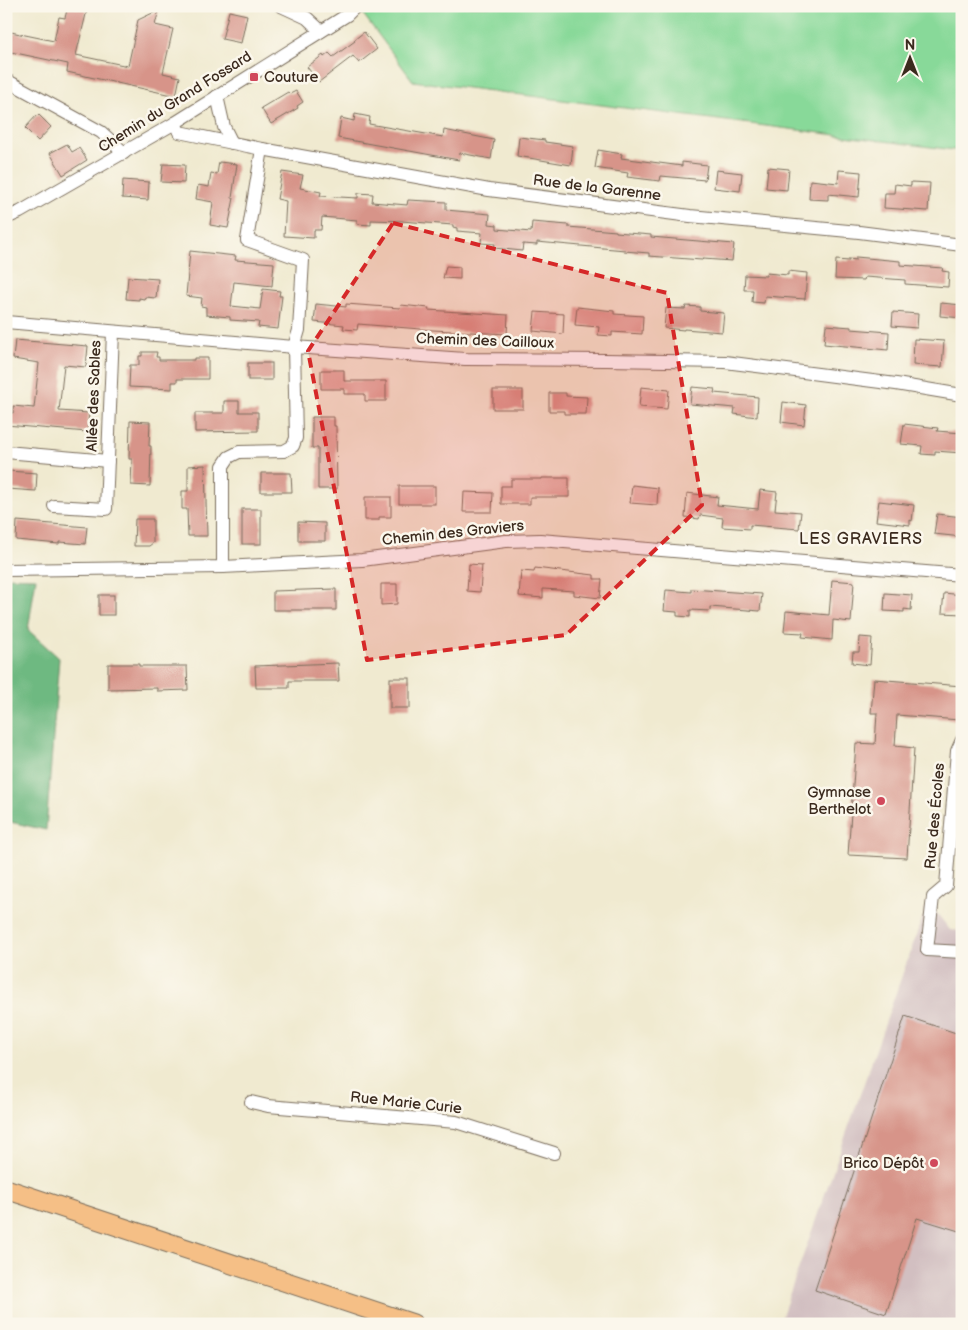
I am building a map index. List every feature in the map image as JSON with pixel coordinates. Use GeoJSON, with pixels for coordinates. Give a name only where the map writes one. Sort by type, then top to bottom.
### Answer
{"type":"FeatureCollection","features":[{"type":"Feature","properties":{"kind":"main road"},"geometry":{"type":"LineString","coordinates":[[6,1189],[413,1324]]}},
{"type":"Feature","properties":{"kind":"street"},"geometry":{"type":"LineString","coordinates":[[281,6],[307,18],[321,31]]}},
{"type":"Feature","properties":{"kind":"street","name":"Chemin du Grand Fossard"},"geometry":{"type":"LineString","coordinates":[[6,218],[20,212],[175,124],[347,15],[356,6]]}},
{"type":"Feature","properties":{"kind":"street"},"geometry":{"type":"LineString","coordinates":[[6,80],[101,132],[124,153]]}},
{"type":"Feature","properties":{"kind":"street"},"geometry":{"type":"LineString","coordinates":[[217,96],[224,127],[232,143]]}},
{"type":"Feature","properties":{"kind":"street","name":"Rue de la Garenne"},"geometry":{"type":"LineString","coordinates":[[175,124],[179,132],[489,190],[690,216],[859,232],[962,245]]}},
{"type":"Feature","properties":{"kind":"street"},"geometry":{"type":"LineString","coordinates":[[223,567],[224,466],[228,457],[239,452],[284,451],[293,446],[296,438],[294,347],[299,330],[303,260],[247,240],[262,149]]}},
{"type":"Feature","properties":{"kind":"street","name":"Chemin des Cailloux"},"geometry":{"type":"LineString","coordinates":[[6,322],[294,347],[465,359],[725,362],[896,384],[962,395]]}},
{"type":"Feature","properties":{"kind":"street","name":"Allée des Sables"},"geometry":{"type":"LineString","coordinates":[[54,506],[106,509],[113,332]]}},
{"type":"Feature","properties":{"kind":"street","name":"Allée des Sables"},"geometry":{"type":"LineString","coordinates":[[6,452],[108,461]]}},
{"type":"Feature","properties":{"kind":"street","name":"Chemin des Graviers"},"geometry":{"type":"LineString","coordinates":[[6,570],[223,567],[362,560],[506,541],[540,540],[962,575]]}},
{"type":"Feature","properties":{"kind":"street","name":"Rue des Écoles"},"geometry":{"type":"LineString","coordinates":[[962,740],[957,751],[946,886],[933,897],[927,950],[962,952]]}},
{"type":"Feature","properties":{"kind":"street","name":"Rue Marie Curie"},"geometry":{"type":"LineString","coordinates":[[251,1102],[268,1106],[456,1122],[554,1153]]}},
{"type":"Feature","properties":{"kind":"highlighted area"},"geometry":{"type":"Polygon","coordinates":[[[393,223],[667,293],[702,505],[566,635],[367,660],[308,351],[393,223]]]}},
{"type":"Feature","properties":{"kind":"shaded area"},"geometry":{"type":"Polygon","coordinates":[[[928,902],[950,930],[962,931],[962,1324],[779,1324],[928,902]]]}},
{"type":"Feature","properties":{"kind":"green space"},"geometry":{"type":"Polygon","coordinates":[[[371,6],[962,6],[962,151],[413,81],[363,14],[371,6]]]}},
{"type":"Feature","properties":{"kind":"green space"},"geometry":{"type":"Polygon","coordinates":[[[6,577],[36,578],[28,630],[59,658],[46,830],[6,821],[6,577]]]}},
{"type":"Feature","properties":{"kind":"building"},"geometry":{"type":"Polygon","coordinates":[[[68,6],[87,10],[76,55],[128,66],[138,20],[159,10],[155,25],[173,29],[163,73],[180,77],[176,96],[67,72],[68,64],[6,51],[6,31],[54,41],[59,17],[65,18],[68,6]]]}},
{"type":"Feature","properties":{"kind":"building"},"geometry":{"type":"Polygon","coordinates":[[[229,11],[247,15],[241,43],[222,39],[229,11]]]}},
{"type":"Feature","properties":{"kind":"building"},"geometry":{"type":"Polygon","coordinates":[[[364,32],[377,49],[359,63],[353,56],[319,82],[307,67],[323,55],[324,57],[329,53],[333,57],[364,32]]]}},
{"type":"Feature","properties":{"kind":"building"},"geometry":{"type":"Polygon","coordinates":[[[296,91],[303,102],[297,106],[298,108],[271,124],[261,108],[288,92],[290,94],[296,91]]]}},
{"type":"Feature","properties":{"kind":"building"},"geometry":{"type":"Polygon","coordinates":[[[38,114],[51,127],[38,141],[25,128],[38,114]]]}},
{"type":"Feature","properties":{"kind":"building"},"geometry":{"type":"Polygon","coordinates":[[[355,114],[370,117],[369,124],[443,137],[444,130],[494,140],[491,159],[460,153],[459,160],[338,138],[341,118],[354,121],[355,114]]]}},
{"type":"Feature","properties":{"kind":"building"},"geometry":{"type":"Polygon","coordinates":[[[519,137],[573,146],[571,165],[517,156],[519,137]]]}},
{"type":"Feature","properties":{"kind":"building"},"geometry":{"type":"Polygon","coordinates":[[[67,144],[72,152],[79,148],[87,160],[63,175],[50,153],[67,144]]]}},
{"type":"Feature","properties":{"kind":"building"},"geometry":{"type":"Polygon","coordinates":[[[598,150],[622,154],[621,158],[682,166],[682,162],[707,165],[705,180],[661,176],[660,181],[627,177],[628,173],[595,168],[598,150]]]}},
{"type":"Feature","properties":{"kind":"building"},"geometry":{"type":"Polygon","coordinates":[[[219,162],[237,164],[232,198],[234,198],[228,228],[210,225],[213,202],[196,199],[198,185],[209,187],[211,173],[217,174],[219,162]]]}},
{"type":"Feature","properties":{"kind":"building"},"geometry":{"type":"Polygon","coordinates":[[[163,164],[185,165],[184,183],[161,182],[163,164]]]}},
{"type":"Feature","properties":{"kind":"building"},"geometry":{"type":"Polygon","coordinates":[[[768,167],[789,169],[787,190],[766,188],[768,167]]]}},
{"type":"Feature","properties":{"kind":"building"},"geometry":{"type":"Polygon","coordinates":[[[716,170],[742,173],[740,191],[714,188],[716,170]]]}},
{"type":"Feature","properties":{"kind":"building"},"geometry":{"type":"Polygon","coordinates":[[[839,170],[861,172],[859,197],[828,194],[828,200],[809,199],[810,180],[838,183],[839,170]]]}},
{"type":"Feature","properties":{"kind":"building"},"geometry":{"type":"Polygon","coordinates":[[[282,172],[303,175],[300,188],[321,192],[320,196],[358,198],[358,193],[373,194],[372,202],[407,205],[408,200],[446,202],[446,210],[490,214],[489,224],[497,225],[497,229],[531,232],[532,222],[651,235],[651,237],[734,244],[732,261],[649,256],[649,253],[625,250],[537,242],[537,245],[523,244],[522,251],[494,248],[495,244],[481,243],[482,233],[457,231],[457,228],[453,227],[453,225],[401,221],[371,220],[371,225],[357,224],[357,220],[322,217],[321,230],[314,230],[314,238],[284,236],[286,201],[277,199],[282,172]]]}},
{"type":"Feature","properties":{"kind":"building"},"geometry":{"type":"Polygon","coordinates":[[[123,180],[149,182],[148,200],[122,198],[123,180]]]}},
{"type":"Feature","properties":{"kind":"building"},"geometry":{"type":"Polygon","coordinates":[[[911,182],[930,183],[928,211],[884,208],[885,193],[894,193],[895,184],[911,186],[911,182]]]}},
{"type":"Feature","properties":{"kind":"building"},"geometry":{"type":"Polygon","coordinates":[[[190,251],[236,256],[235,260],[274,263],[272,286],[234,282],[231,306],[260,309],[263,289],[280,291],[279,296],[282,296],[278,329],[258,327],[259,322],[230,320],[230,317],[206,315],[206,307],[201,306],[202,298],[186,296],[190,251]]]}},
{"type":"Feature","properties":{"kind":"building"},"geometry":{"type":"Polygon","coordinates":[[[856,257],[900,261],[900,265],[943,268],[942,271],[949,272],[948,287],[905,284],[905,280],[865,277],[864,280],[835,279],[836,260],[856,260],[856,257]]]}},
{"type":"Feature","properties":{"kind":"building"},"geometry":{"type":"Polygon","coordinates":[[[446,266],[460,267],[460,279],[443,278],[446,266]]]}},
{"type":"Feature","properties":{"kind":"building"},"geometry":{"type":"Polygon","coordinates":[[[788,271],[807,273],[805,299],[765,296],[764,303],[752,302],[753,290],[744,290],[745,275],[766,276],[766,273],[788,275],[788,271]]]}},
{"type":"Feature","properties":{"kind":"building"},"geometry":{"type":"Polygon","coordinates":[[[128,277],[158,279],[156,298],[126,299],[128,277]]]}},
{"type":"Feature","properties":{"kind":"building"},"geometry":{"type":"Polygon","coordinates":[[[941,303],[962,305],[962,318],[940,316],[941,303]]]}},
{"type":"Feature","properties":{"kind":"building"},"geometry":{"type":"Polygon","coordinates":[[[316,304],[346,307],[346,304],[400,308],[401,305],[429,308],[428,310],[508,315],[507,334],[358,324],[357,330],[343,329],[344,325],[314,322],[316,304]]]}},
{"type":"Feature","properties":{"kind":"building"},"geometry":{"type":"Polygon","coordinates":[[[686,306],[700,307],[700,311],[724,313],[722,332],[664,328],[666,308],[685,309],[686,306]]]}},
{"type":"Feature","properties":{"kind":"building"},"geometry":{"type":"Polygon","coordinates":[[[577,307],[614,311],[614,314],[643,316],[642,334],[612,332],[612,336],[598,335],[599,327],[575,325],[577,307]]]}},
{"type":"Feature","properties":{"kind":"building"},"geometry":{"type":"Polygon","coordinates":[[[535,312],[564,314],[563,334],[533,331],[535,312]]]}},
{"type":"Feature","properties":{"kind":"building"},"geometry":{"type":"Polygon","coordinates":[[[893,312],[918,314],[917,328],[892,326],[893,312]]]}},
{"type":"Feature","properties":{"kind":"building"},"geometry":{"type":"Polygon","coordinates":[[[826,325],[889,332],[888,350],[824,344],[826,325]]]}},
{"type":"Feature","properties":{"kind":"building"},"geometry":{"type":"Polygon","coordinates":[[[914,339],[944,341],[942,367],[913,365],[914,339]]]}},
{"type":"Feature","properties":{"kind":"building"},"geometry":{"type":"Polygon","coordinates":[[[15,340],[88,346],[86,367],[64,365],[59,411],[89,413],[87,432],[6,425],[6,412],[13,413],[13,406],[34,408],[39,363],[13,359],[15,340]]]}},
{"type":"Feature","properties":{"kind":"building"},"geometry":{"type":"Polygon","coordinates":[[[142,352],[157,352],[156,357],[159,357],[159,360],[208,358],[208,379],[177,379],[177,382],[172,382],[172,389],[129,387],[130,365],[139,365],[139,356],[142,356],[142,352]]]}},
{"type":"Feature","properties":{"kind":"building"},"geometry":{"type":"Polygon","coordinates":[[[248,363],[272,363],[272,380],[248,380],[248,363]]]}},
{"type":"Feature","properties":{"kind":"building"},"geometry":{"type":"Polygon","coordinates":[[[321,370],[344,370],[344,381],[386,381],[386,401],[365,401],[365,394],[344,394],[344,389],[321,389],[321,370]]]}},
{"type":"Feature","properties":{"kind":"building"},"geometry":{"type":"Polygon","coordinates":[[[641,387],[669,390],[667,409],[639,407],[641,387]]]}},
{"type":"Feature","properties":{"kind":"building"},"geometry":{"type":"Polygon","coordinates":[[[692,387],[715,389],[714,393],[758,397],[757,417],[734,414],[735,408],[690,404],[692,387]]]}},
{"type":"Feature","properties":{"kind":"building"},"geometry":{"type":"Polygon","coordinates":[[[493,390],[523,390],[523,409],[493,409],[493,390]]]}},
{"type":"Feature","properties":{"kind":"building"},"geometry":{"type":"Polygon","coordinates":[[[549,393],[566,393],[566,396],[587,397],[586,414],[564,414],[564,411],[549,411],[549,393]]]}},
{"type":"Feature","properties":{"kind":"building"},"geometry":{"type":"Polygon","coordinates":[[[224,401],[239,401],[239,412],[258,412],[258,431],[195,432],[195,413],[224,413],[224,401]]]}},
{"type":"Feature","properties":{"kind":"building"},"geometry":{"type":"Polygon","coordinates":[[[783,402],[806,405],[804,425],[781,422],[783,402]]]}},
{"type":"Feature","properties":{"kind":"building"},"geometry":{"type":"Polygon","coordinates":[[[312,417],[334,417],[334,426],[336,426],[337,489],[318,489],[318,448],[312,448],[312,417]]]}},
{"type":"Feature","properties":{"kind":"building"},"geometry":{"type":"Polygon","coordinates":[[[130,421],[150,422],[150,486],[131,485],[132,459],[129,459],[130,421]]]}},
{"type":"Feature","properties":{"kind":"building"},"geometry":{"type":"Polygon","coordinates":[[[904,424],[938,428],[937,431],[962,433],[962,453],[935,451],[935,455],[921,454],[922,446],[901,444],[904,424]]]}},
{"type":"Feature","properties":{"kind":"building"},"geometry":{"type":"Polygon","coordinates":[[[205,465],[207,536],[188,536],[187,509],[182,509],[182,491],[188,491],[188,466],[205,465]]]}},
{"type":"Feature","properties":{"kind":"building"},"geometry":{"type":"Polygon","coordinates":[[[8,471],[37,473],[36,491],[7,489],[8,471]]]}},
{"type":"Feature","properties":{"kind":"building"},"geometry":{"type":"Polygon","coordinates":[[[261,473],[291,473],[292,492],[261,492],[261,473]]]}},
{"type":"Feature","properties":{"kind":"building"},"geometry":{"type":"Polygon","coordinates":[[[569,478],[569,497],[530,497],[530,504],[501,504],[501,486],[511,486],[511,479],[569,478]]]}},
{"type":"Feature","properties":{"kind":"building"},"geometry":{"type":"Polygon","coordinates":[[[632,485],[658,488],[657,505],[630,503],[632,485]]]}},
{"type":"Feature","properties":{"kind":"building"},"geometry":{"type":"Polygon","coordinates":[[[399,486],[435,486],[435,504],[399,504],[399,486]]]}},
{"type":"Feature","properties":{"kind":"building"},"geometry":{"type":"Polygon","coordinates":[[[760,490],[777,492],[775,510],[801,512],[799,529],[750,525],[750,529],[722,527],[723,518],[700,515],[699,519],[685,517],[687,493],[718,497],[717,505],[758,509],[760,490]]]}},
{"type":"Feature","properties":{"kind":"building"},"geometry":{"type":"Polygon","coordinates":[[[464,492],[493,493],[492,512],[463,512],[464,492]]]}},
{"type":"Feature","properties":{"kind":"building"},"geometry":{"type":"Polygon","coordinates":[[[365,497],[391,497],[391,517],[379,517],[379,520],[365,520],[365,497]]]}},
{"type":"Feature","properties":{"kind":"building"},"geometry":{"type":"Polygon","coordinates":[[[879,501],[914,505],[910,525],[876,521],[879,501]]]}},
{"type":"Feature","properties":{"kind":"building"},"geometry":{"type":"Polygon","coordinates":[[[242,509],[261,509],[261,544],[242,544],[242,509]]]}},
{"type":"Feature","properties":{"kind":"building"},"geometry":{"type":"Polygon","coordinates":[[[937,514],[962,517],[962,537],[934,534],[937,514]]]}},
{"type":"Feature","properties":{"kind":"building"},"geometry":{"type":"Polygon","coordinates":[[[135,519],[153,519],[153,543],[149,546],[134,546],[135,519]]]}},
{"type":"Feature","properties":{"kind":"building"},"geometry":{"type":"Polygon","coordinates":[[[17,521],[87,527],[85,544],[59,542],[59,544],[16,540],[17,521]]]}},
{"type":"Feature","properties":{"kind":"building"},"geometry":{"type":"Polygon","coordinates":[[[298,522],[325,523],[325,541],[298,541],[298,522]]]}},
{"type":"Feature","properties":{"kind":"building"},"geometry":{"type":"Polygon","coordinates":[[[469,564],[482,565],[480,592],[467,591],[469,564]]]}},
{"type":"Feature","properties":{"kind":"building"},"geometry":{"type":"Polygon","coordinates":[[[535,568],[594,575],[594,579],[602,579],[600,598],[574,595],[574,591],[543,589],[543,598],[519,596],[521,571],[534,572],[535,568]]]}},
{"type":"Feature","properties":{"kind":"building"},"geometry":{"type":"Polygon","coordinates":[[[832,580],[854,582],[851,622],[833,620],[832,640],[802,637],[803,633],[784,632],[786,611],[829,615],[832,580]]]}},
{"type":"Feature","properties":{"kind":"building"},"geometry":{"type":"Polygon","coordinates":[[[381,584],[397,584],[397,604],[381,605],[381,584]]]}},
{"type":"Feature","properties":{"kind":"building"},"geometry":{"type":"Polygon","coordinates":[[[336,589],[336,610],[273,610],[273,591],[336,589]]]}},
{"type":"Feature","properties":{"kind":"building"},"geometry":{"type":"Polygon","coordinates":[[[691,589],[762,594],[760,611],[710,607],[710,611],[690,610],[690,617],[677,616],[677,612],[664,611],[666,590],[691,592],[691,589]]]}},
{"type":"Feature","properties":{"kind":"building"},"geometry":{"type":"Polygon","coordinates":[[[885,593],[912,595],[911,610],[904,609],[904,612],[884,611],[885,593]]]}},
{"type":"Feature","properties":{"kind":"building"},"geometry":{"type":"Polygon","coordinates":[[[944,593],[962,595],[962,614],[942,613],[944,593]]]}},
{"type":"Feature","properties":{"kind":"building"},"geometry":{"type":"Polygon","coordinates":[[[99,595],[114,595],[114,615],[99,615],[99,595]]]}},
{"type":"Feature","properties":{"kind":"building"},"geometry":{"type":"Polygon","coordinates":[[[860,637],[872,638],[870,665],[852,663],[853,652],[859,652],[860,637]]]}},
{"type":"Feature","properties":{"kind":"building"},"geometry":{"type":"Polygon","coordinates":[[[338,663],[339,681],[289,681],[289,688],[256,688],[255,666],[338,663]]]}},
{"type":"Feature","properties":{"kind":"building"},"geometry":{"type":"Polygon","coordinates":[[[108,664],[187,666],[188,690],[157,691],[157,688],[108,689],[108,664]]]}},
{"type":"Feature","properties":{"kind":"building"},"geometry":{"type":"Polygon","coordinates":[[[390,678],[410,678],[410,708],[390,708],[390,678]]]}},
{"type":"Feature","properties":{"kind":"building","name":"Gymnase Berthelot"},"geometry":{"type":"Polygon","coordinates":[[[874,679],[962,686],[962,711],[960,711],[959,720],[897,715],[895,746],[914,748],[907,858],[848,855],[856,743],[875,744],[877,713],[871,713],[874,679]]]}},
{"type":"Feature","properties":{"kind":"building"},"geometry":{"type":"Polygon","coordinates":[[[905,1016],[962,1035],[962,1169],[958,1182],[962,1184],[962,1232],[917,1218],[886,1314],[815,1290],[905,1016]]]}},
{"type":"Feature","properties":{"kind":"place","name":"Couture"},"geometry":{"type":"Point","coordinates":[254,77]}},
{"type":"Feature","properties":{"kind":"place","name":"Gymnase Berthelot"},"geometry":{"type":"Point","coordinates":[881,801]}},
{"type":"Feature","properties":{"kind":"place","name":"Brico Dépôt"},"geometry":{"type":"Point","coordinates":[934,1163]}},
{"type":"Feature","properties":{"kind":"district","name":"LES GRAVIERS"},"geometry":{"type":"Point","coordinates":[861,539]}}]}
